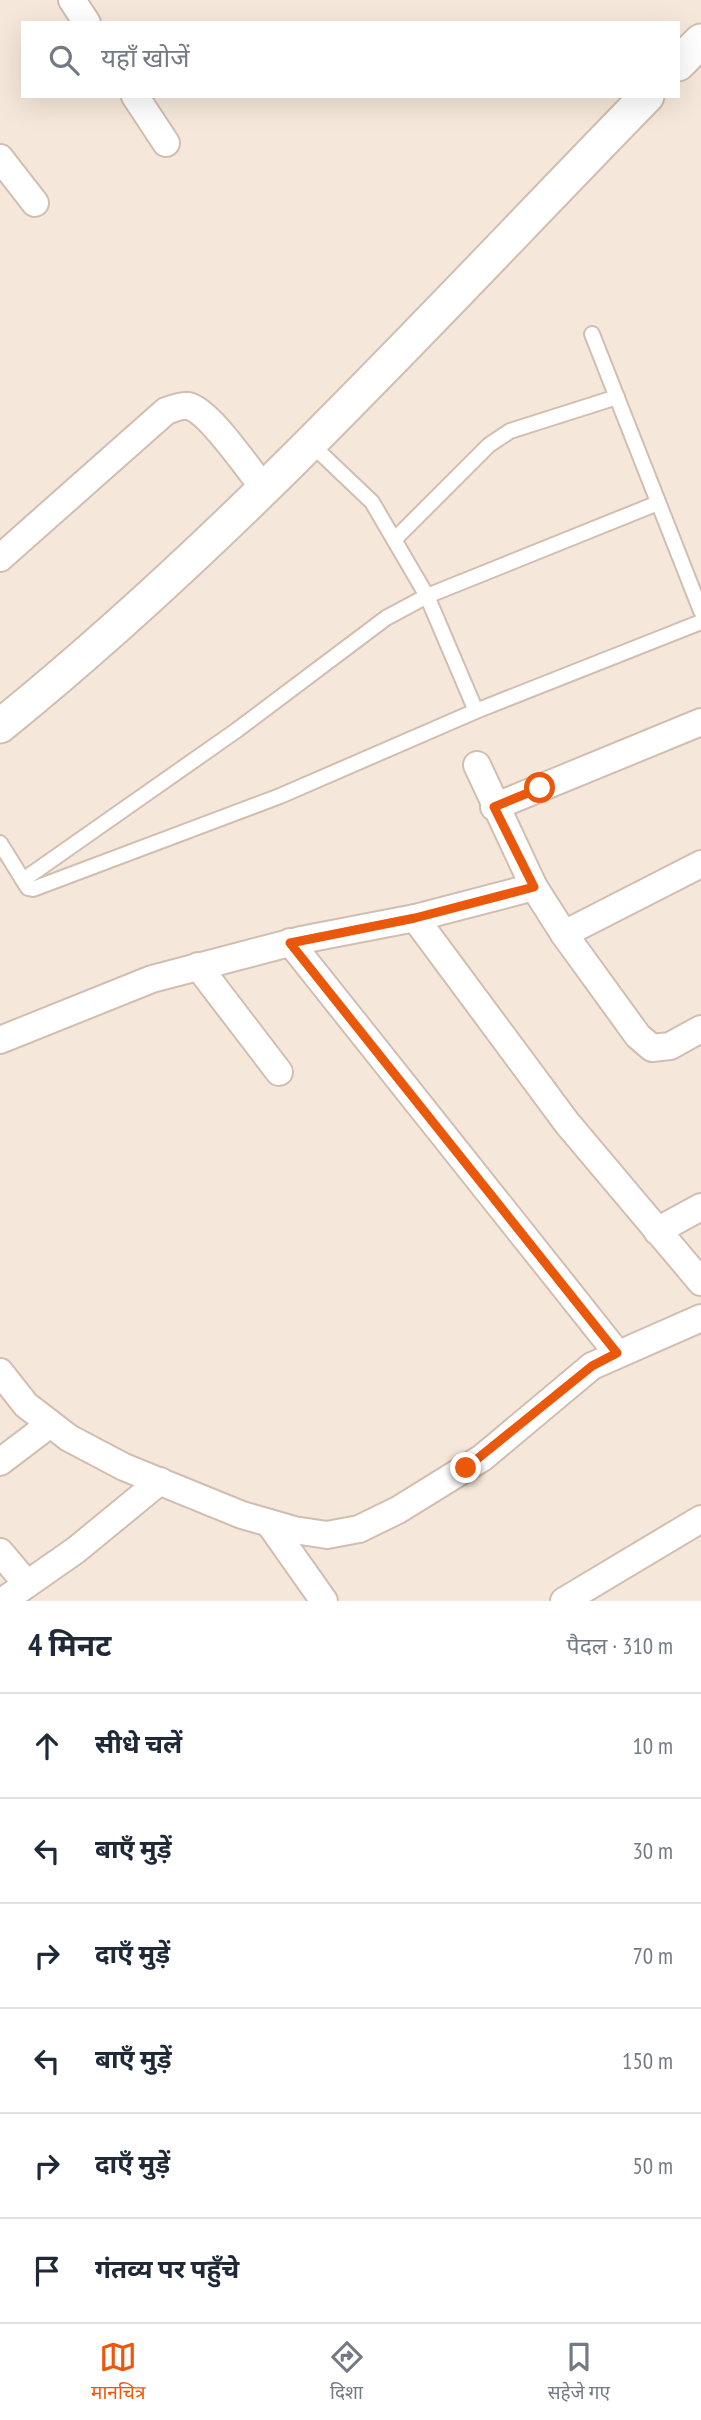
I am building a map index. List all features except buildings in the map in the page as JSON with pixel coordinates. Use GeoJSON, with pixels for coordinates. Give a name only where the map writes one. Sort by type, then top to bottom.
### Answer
{"type":"FeatureCollection","features":[{"type":"Feature","properties":{"kind":"street"},"geometry":{"type":"LineString","coordinates":[[72,0],[86,21]]}},
{"type":"Feature","properties":{"kind":"street"},"geometry":{"type":"LineString","coordinates":[[680,62],[701,41]]}},
{"type":"Feature","properties":{"kind":"street"},"geometry":{"type":"LineString","coordinates":[[136,98],[166,143]]}},
{"type":"Feature","properties":{"kind":"street"},"geometry":{"type":"LineString","coordinates":[[0,726],[133,612],[309,442],[645,98]]}},
{"type":"Feature","properties":{"kind":"street"},"geometry":{"type":"LineString","coordinates":[[0,158],[35,203]]}},
{"type":"Feature","properties":{"kind":"street"},"geometry":{"type":"LineString","coordinates":[[0,558],[166,411],[179,407],[187,406],[202,412],[262,487]]}},
{"type":"Feature","properties":{"kind":"street"},"geometry":{"type":"LineString","coordinates":[[494,807],[701,722]]}},
{"type":"Feature","properties":{"kind":"street"},"geometry":{"type":"LineString","coordinates":[[477,765],[494,807],[534,887],[564,934],[638,1036],[652,1048],[670,1046],[701,1029]]}},
{"type":"Feature","properties":{"kind":"street"},"geometry":{"type":"LineString","coordinates":[[564,934],[701,864]]}},
{"type":"Feature","properties":{"kind":"street"},"geometry":{"type":"LineString","coordinates":[[0,1040],[152,979],[290,943],[415,918],[534,887]]}},
{"type":"Feature","properties":{"kind":"street"},"geometry":{"type":"LineString","coordinates":[[415,918],[567,1123],[701,1282]]}},
{"type":"Feature","properties":{"kind":"street"},"geometry":{"type":"LineString","coordinates":[[290,943],[617,1353]]}},
{"type":"Feature","properties":{"kind":"street"},"geometry":{"type":"LineString","coordinates":[[198,966],[279,1072]]}},
{"type":"Feature","properties":{"kind":"street"},"geometry":{"type":"LineString","coordinates":[[657,1231],[701,1207]]}},
{"type":"Feature","properties":{"kind":"street"},"geometry":{"type":"LineString","coordinates":[[0,1372],[26,1405],[69,1438],[160,1481],[269,1523],[327,1535],[369,1524],[482,1458],[592,1366],[701,1318]]}},
{"type":"Feature","properties":{"kind":"street"},"geometry":{"type":"LineString","coordinates":[[0,1462],[50,1424]]}},
{"type":"Feature","properties":{"kind":"street"},"geometry":{"type":"LineString","coordinates":[[3,1601],[76,1550],[160,1481]]}},
{"type":"Feature","properties":{"kind":"street"},"geometry":{"type":"LineString","coordinates":[[564,1601],[701,1520]]}},
{"type":"Feature","properties":{"kind":"street"},"geometry":{"type":"LineString","coordinates":[[269,1523],[324,1601]]}},
{"type":"Feature","properties":{"kind":"street"},"geometry":{"type":"LineString","coordinates":[[0,1552],[27,1584]]}},
{"type":"Feature","properties":{"kind":"lane"},"geometry":{"type":"LineString","coordinates":[[592,334],[701,611]]}},
{"type":"Feature","properties":{"kind":"lane"},"geometry":{"type":"LineString","coordinates":[[395,539],[489,445],[510,431],[617,397]]}},
{"type":"Feature","properties":{"kind":"lane"},"geometry":{"type":"LineString","coordinates":[[309,442],[372,502],[395,539],[427,596],[476,711]]}},
{"type":"Feature","properties":{"kind":"lane"},"geometry":{"type":"LineString","coordinates":[[23,880],[237,730],[386,618],[427,596],[658,503]]}},
{"type":"Feature","properties":{"kind":"lane"},"geometry":{"type":"LineString","coordinates":[[0,843],[23,880],[33,889],[280,796],[476,711],[701,622]]}},
{"type":"Feature","properties":{"kind":"shaded area"},"geometry":{"type":"Polygon","coordinates":[[[0,0],[701,0],[701,1601],[0,1601],[0,0]]]}},
{"type":"Feature","properties":{"kind":"route"},"geometry":{"type":"LineString","coordinates":[[466,1468],[482,1458],[549,1399],[592,1366],[617,1353],[290,943],[415,918],[534,887],[494,807],[540,788]]}}]}
